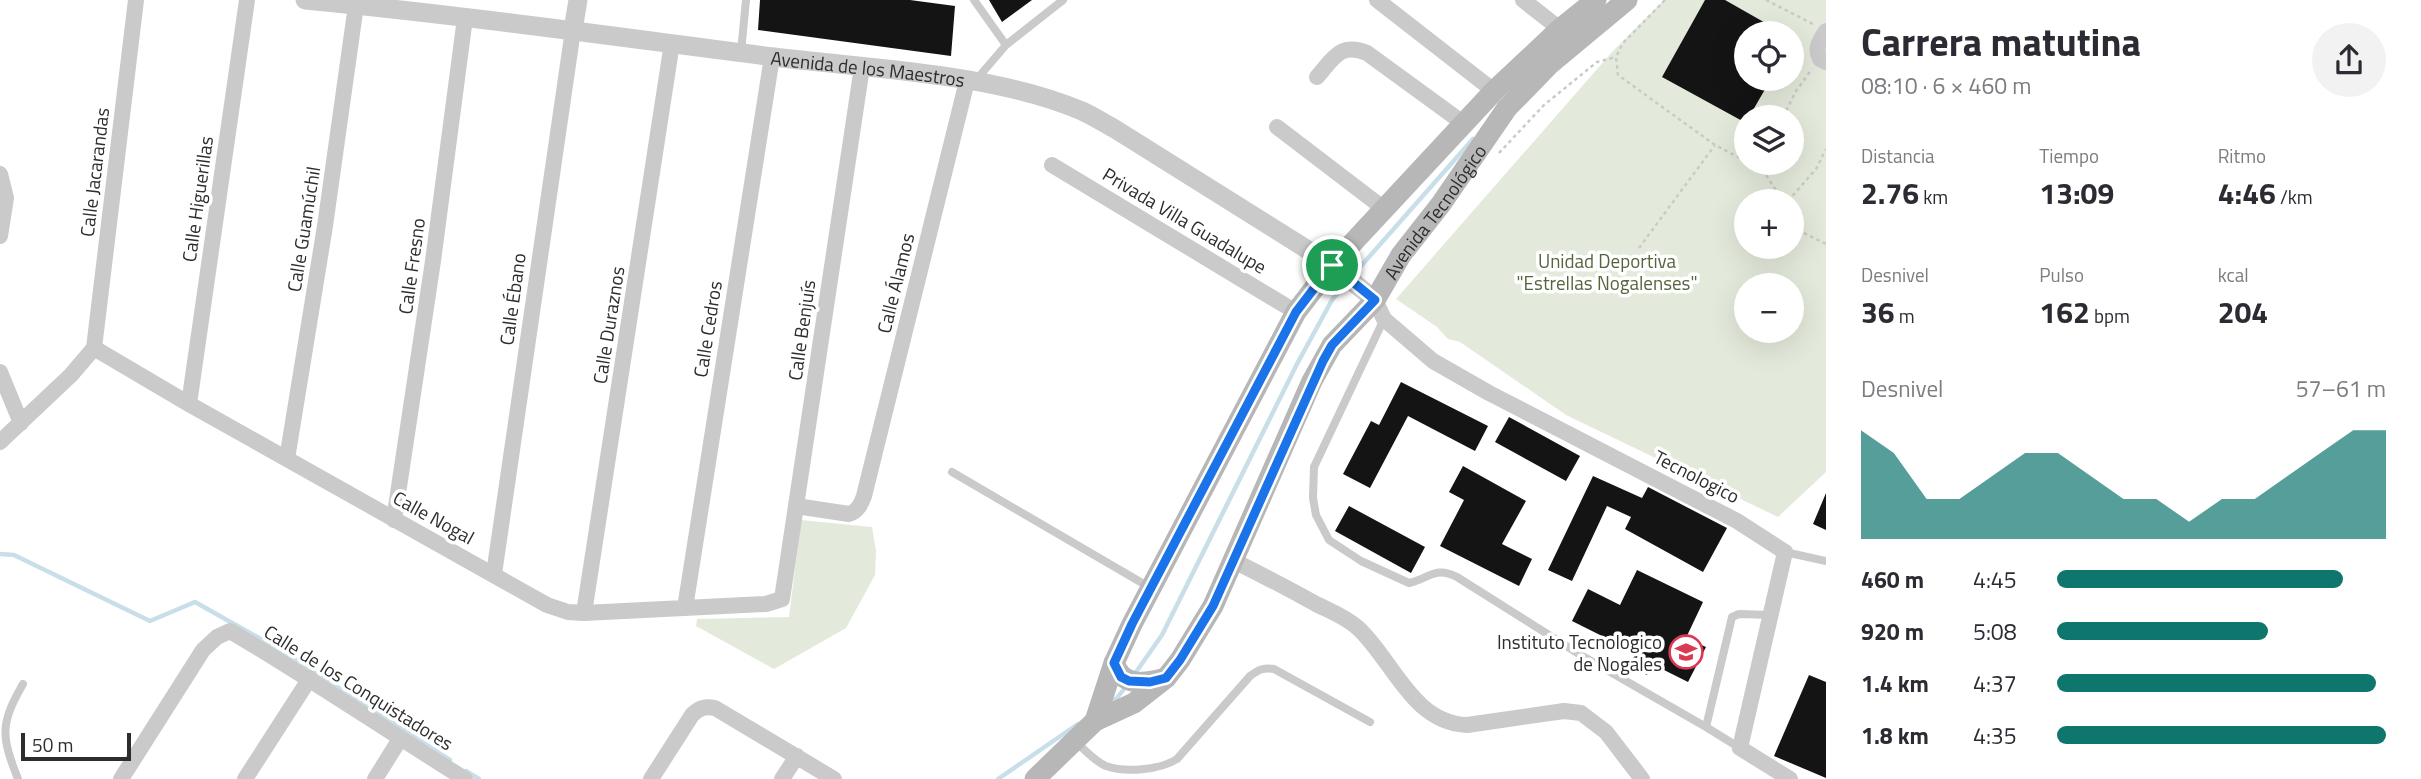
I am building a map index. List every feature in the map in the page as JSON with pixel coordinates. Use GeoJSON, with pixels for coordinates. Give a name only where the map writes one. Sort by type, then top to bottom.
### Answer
{"type":"FeatureCollection","features":[{"type":"Feature","properties":{"kind":"main road","name":"Avenida Tecnológico"},"geometry":{"type":"LineString","coordinates":[[1095,721],[1114,663],[1296,312],[1383,208],[1463,123],[1560,29],[1596,0]]}},
{"type":"Feature","properties":{"kind":"main road","name":"Avenida Tecnológico"},"geometry":{"type":"LineString","coordinates":[[1035,779],[1095,721],[1135,703],[1166,678],[1180,660],[1213,606],[1332,345],[1375,304],[1401,255],[1441,204],[1507,108],[1550,64],[1627,0]]}},
{"type":"Feature","properties":{"kind":"main road"},"geometry":{"type":"LineString","coordinates":[[1114,663],[1121,677],[1129,681],[1150,682],[1166,678]]}},
{"type":"Feature","properties":{"kind":"street","name":"Calle Jacarandas"},"geometry":{"type":"LineString","coordinates":[[94,348],[136,0]]}},
{"type":"Feature","properties":{"kind":"street","name":"Calle Higuerillas"},"geometry":{"type":"LineString","coordinates":[[188,404],[247,0]]}},
{"type":"Feature","properties":{"kind":"street","name":"Avenida de los Maestros"},"geometry":{"type":"LineString","coordinates":[[304,0],[573,30],[862,67],[971,82],[1041,98],[1083,111],[1115,129],[1334,267],[1375,304]]}},
{"type":"Feature","properties":{"kind":"street"},"geometry":{"type":"LineString","coordinates":[[573,30],[578,0]]}},
{"type":"Feature","properties":{"kind":"street"},"geometry":{"type":"LineString","coordinates":[[1377,0],[1494,91]]}},
{"type":"Feature","properties":{"kind":"street"},"geometry":{"type":"LineString","coordinates":[[1523,0],[1560,29]]}},
{"type":"Feature","properties":{"kind":"street","name":"Calle Guamúchil"},"geometry":{"type":"LineString","coordinates":[[288,458],[356,5]]}},
{"type":"Feature","properties":{"kind":"street","name":"Calle Fresno"},"geometry":{"type":"LineString","coordinates":[[394,520],[433,261],[465,18]]}},
{"type":"Feature","properties":{"kind":"street","name":"Calle Ébano"},"geometry":{"type":"LineString","coordinates":[[494,574],[573,30]]}},
{"type":"Feature","properties":{"kind":"street"},"geometry":{"type":"LineString","coordinates":[[1823,61],[1818,46],[1826,31]]}},
{"type":"Feature","properties":{"kind":"street","name":"Calle Duraznos"},"geometry":{"type":"LineString","coordinates":[[584,613],[672,43]]}},
{"type":"Feature","properties":{"kind":"street"},"geometry":{"type":"LineString","coordinates":[[1317,77],[1340,52],[1347,48],[1357,49],[1367,53],[1463,123]]}},
{"type":"Feature","properties":{"kind":"street","name":"Calle Cedros"},"geometry":{"type":"LineString","coordinates":[[685,608],[772,57]]}},
{"type":"Feature","properties":{"kind":"street","name":"Calle Benjuís"},"geometry":{"type":"LineString","coordinates":[[782,600],[862,67]]}},
{"type":"Feature","properties":{"kind":"street","name":"Calle Álamos"},"geometry":{"type":"LineString","coordinates":[[796,506],[849,514],[860,506],[971,82]]}},
{"type":"Feature","properties":{"kind":"street"},"geometry":{"type":"LineString","coordinates":[[1277,127],[1383,208]]}},
{"type":"Feature","properties":{"kind":"street","name":"Privada Villa Guadalupe"},"geometry":{"type":"LineString","coordinates":[[1052,165],[1296,312]]}},
{"type":"Feature","properties":{"kind":"street"},"geometry":{"type":"LineString","coordinates":[[0,174],[6,198],[0,236]]}},
{"type":"Feature","properties":{"kind":"street","name":"Tecnologico"},"geometry":{"type":"LineString","coordinates":[[1375,304],[1433,361],[1489,393],[1737,521],[1785,552]]}},
{"type":"Feature","properties":{"kind":"street","name":"Calle Nogal"},"geometry":{"type":"LineString","coordinates":[[94,348],[188,404],[547,605],[568,612],[584,613],[766,604],[782,600]]}},
{"type":"Feature","properties":{"kind":"street"},"geometry":{"type":"LineString","coordinates":[[0,442],[71,375],[94,348]]}},
{"type":"Feature","properties":{"kind":"street"},"geometry":{"type":"LineString","coordinates":[[0,372],[21,423]]}},
{"type":"Feature","properties":{"kind":"street"},"geometry":{"type":"LineString","coordinates":[[1785,552],[1740,748],[1790,779]]}},
{"type":"Feature","properties":{"kind":"street"},"geometry":{"type":"LineString","coordinates":[[1234,561],[1350,622],[1367,638],[1405,689],[1441,720],[1466,725],[1564,711],[1581,713],[1606,732],[1642,779]]}},
{"type":"Feature","properties":{"kind":"street","name":"Calle de los Conquistadores"},"geometry":{"type":"LineString","coordinates":[[121,779],[203,650],[216,637],[230,631],[310,678],[465,779]]}},
{"type":"Feature","properties":{"kind":"street"},"geometry":{"type":"LineString","coordinates":[[246,779],[310,678]]}},
{"type":"Feature","properties":{"kind":"street"},"geometry":{"type":"LineString","coordinates":[[651,779],[692,715],[696,710],[708,706],[834,779]]}},
{"type":"Feature","properties":{"kind":"street"},"geometry":{"type":"LineString","coordinates":[[374,779],[400,739]]}},
{"type":"Feature","properties":{"kind":"street"},"geometry":{"type":"LineString","coordinates":[[782,779],[797,756]]}},
{"type":"Feature","properties":{"kind":"lane"},"geometry":{"type":"LineString","coordinates":[[741,52],[746,0]]}},
{"type":"Feature","properties":{"kind":"lane"},"geometry":{"type":"LineString","coordinates":[[974,0],[1006,45]]}},
{"type":"Feature","properties":{"kind":"lane"},"geometry":{"type":"LineString","coordinates":[[971,82],[1006,45],[1063,0]]}},
{"type":"Feature","properties":{"kind":"lane"},"geometry":{"type":"LineString","coordinates":[[1375,304],[1314,467],[1313,498],[1316,515],[1329,540],[1360,561],[1409,583],[1438,572],[1457,577],[1579,654],[1740,748]]}},
{"type":"Feature","properties":{"kind":"lane"},"geometry":{"type":"LineString","coordinates":[[952,472],[1151,588]]}},
{"type":"Feature","properties":{"kind":"lane"},"geometry":{"type":"LineString","coordinates":[[1785,552],[1826,561]]}},
{"type":"Feature","properties":{"kind":"lane"},"geometry":{"type":"LineString","coordinates":[[1706,727],[1732,617],[1739,614],[1771,615]]}},
{"type":"Feature","properties":{"kind":"lane"},"geometry":{"type":"LineString","coordinates":[[1075,741],[1103,765],[1124,769],[1163,766],[1177,759],[1250,676],[1257,670],[1268,668],[1286,675],[1370,722]]}},
{"type":"Feature","properties":{"kind":"lane"},"geometry":{"type":"LineString","coordinates":[[18,779],[6,744],[5,723],[8,709],[23,684]]}},
{"type":"Feature","properties":{"kind":"path"},"geometry":{"type":"LineString","coordinates":[[1665,0],[1623,43],[1616,57],[1618,75],[1715,145],[1734,155]]}},
{"type":"Feature","properties":{"kind":"path"},"geometry":{"type":"LineString","coordinates":[[1766,0],[1826,31]]}},
{"type":"Feature","properties":{"kind":"path"},"geometry":{"type":"LineString","coordinates":[[1493,160],[1544,105],[1597,62],[1616,57]]}},
{"type":"Feature","properties":{"kind":"path"},"geometry":{"type":"LineString","coordinates":[[1789,105],[1796,92],[1823,61]]}},
{"type":"Feature","properties":{"kind":"path"},"geometry":{"type":"LineString","coordinates":[[1639,248],[1715,145]]}},
{"type":"Feature","properties":{"kind":"path"},"geometry":{"type":"LineString","coordinates":[[1798,189],[1816,169],[1826,149]]}},
{"type":"Feature","properties":{"kind":"path"},"geometry":{"type":"LineString","coordinates":[[1804,233],[1826,244]]}},
{"type":"Feature","properties":{"kind":"green space","name":"Unidad Deportiva \"Estrellas Nogalenses\""},"geometry":{"type":"Polygon","coordinates":[[[1664,0],[1826,0],[1826,472],[1778,517],[1566,415],[1460,342],[1448,339],[1437,327],[1396,299],[1612,52],[1664,0]]]}},
{"type":"Feature","properties":{"kind":"green space"},"geometry":{"type":"Polygon","coordinates":[[[801,520],[872,527],[876,551],[875,575],[846,628],[774,669],[696,626],[697,619],[789,617],[801,520]]]}},
{"type":"Feature","properties":{"kind":"building"},"geometry":{"type":"Polygon","coordinates":[[[760,0],[910,0],[955,6],[951,56],[758,30],[760,0]]]}},
{"type":"Feature","properties":{"kind":"building"},"geometry":{"type":"Polygon","coordinates":[[[989,0],[1032,0],[1002,22],[989,0]]]}},
{"type":"Feature","properties":{"kind":"building"},"geometry":{"type":"Polygon","coordinates":[[[1705,0],[1725,0],[1762,21],[1734,21],[1734,91],[1764,91],[1756,105],[1734,105],[1734,116],[1662,77],[1705,0]]]}},
{"type":"Feature","properties":{"kind":"building"},"geometry":{"type":"Polygon","coordinates":[[[1401,382],[1488,426],[1475,451],[1408,416],[1370,488],[1343,474],[1371,421],[1379,425],[1401,382]]]}},
{"type":"Feature","properties":{"kind":"building"},"geometry":{"type":"Polygon","coordinates":[[[1509,417],[1580,456],[1566,481],[1495,442],[1509,417]]]}},
{"type":"Feature","properties":{"kind":"building"},"geometry":{"type":"Polygon","coordinates":[[[1463,466],[1526,501],[1502,544],[1532,559],[1519,586],[1440,546],[1464,500],[1449,492],[1463,466]]]}},
{"type":"Feature","properties":{"kind":"building"},"geometry":{"type":"Polygon","coordinates":[[[1593,476],[1642,498],[1648,487],[1727,528],[1703,572],[1625,529],[1631,517],[1607,506],[1572,581],[1548,570],[1593,476]]]}},
{"type":"Feature","properties":{"kind":"building"},"geometry":{"type":"Polygon","coordinates":[[[1826,493],[1826,530],[1813,524],[1826,493]]]}},
{"type":"Feature","properties":{"kind":"building"},"geometry":{"type":"Polygon","coordinates":[[[1349,506],[1425,547],[1411,573],[1335,531],[1349,506]]]}},
{"type":"Feature","properties":{"kind":"building"},"geometry":{"type":"Polygon","coordinates":[[[1637,570],[1703,602],[1686,638],[1706,647],[1688,682],[1652,664],[1647,675],[1629,666],[1636,653],[1572,621],[1588,589],[1620,605],[1637,570]]]}},
{"type":"Feature","properties":{"kind":"building"},"geometry":{"type":"Polygon","coordinates":[[[1809,675],[1826,682],[1826,778],[1774,756],[1809,675]]]}},
{"type":"Feature","properties":{"kind":"waterway"},"geometry":{"type":"LineString","coordinates":[[1354,274],[1473,139]]}},
{"type":"Feature","properties":{"kind":"waterway"},"geometry":{"type":"LineString","coordinates":[[1134,675],[1162,635],[1297,364],[1332,300],[1346,283]]}},
{"type":"Feature","properties":{"kind":"waterway"},"geometry":{"type":"LineString","coordinates":[[0,554],[14,555],[150,621],[195,602],[275,647],[450,760]]}},
{"type":"Feature","properties":{"kind":"waterway"},"geometry":{"type":"LineString","coordinates":[[1109,704],[1127,685]]}},
{"type":"Feature","properties":{"kind":"waterway"},"geometry":{"type":"LineString","coordinates":[[998,779],[1078,724]]}},
{"type":"Feature","properties":{"kind":"waterway"},"geometry":{"type":"LineString","coordinates":[[466,771],[479,779]]}},
{"type":"Feature","properties":{"kind":"place","name":"Instituto Tecnologico de Nogales"},"geometry":{"type":"Point","coordinates":[1686,652]}},
{"type":"Feature","properties":{"kind":"route"},"geometry":{"type":"LineString","coordinates":[[1332,265],[1375,300],[1332,345],[1323,361],[1213,606],[1180,660],[1166,678],[1139,682],[1121,677],[1114,663],[1132,624],[1296,312],[1332,265]]}}]}
